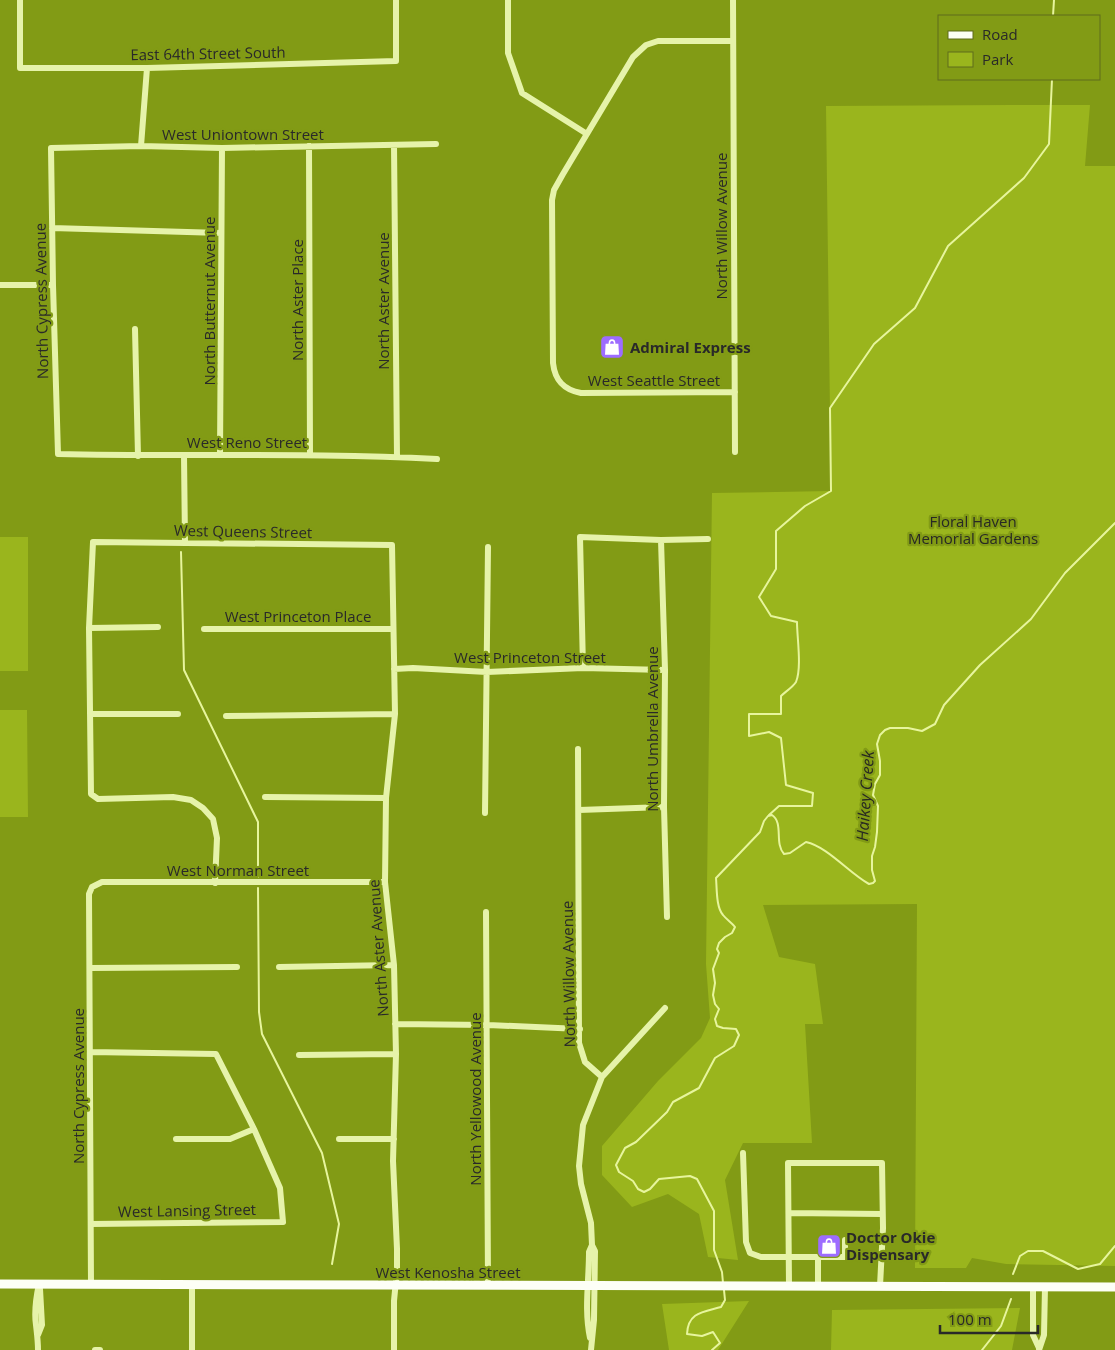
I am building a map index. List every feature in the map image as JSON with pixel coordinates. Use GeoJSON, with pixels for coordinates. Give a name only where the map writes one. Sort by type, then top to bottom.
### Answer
{"type":"FeatureCollection","features":[{"type":"Feature","properties":{"kind":"main road","name":"West Kenosha Street"},"geometry":{"type":"LineString","coordinates":[[0,1284],[1115,1287]]}},
{"type":"Feature","properties":{"kind":"street","name":"East 64th Street South"},"geometry":{"type":"LineString","coordinates":[[20,0],[20,68],[148,68],[396,61],[396,0]]}},
{"type":"Feature","properties":{"kind":"street"},"geometry":{"type":"LineString","coordinates":[[508,0],[508,52],[522,93],[588,134],[633,57],[646,45],[658,41],[733,41]]}},
{"type":"Feature","properties":{"kind":"street","name":"North Willow Avenue"},"geometry":{"type":"LineString","coordinates":[[733,0],[735,452]]}},
{"type":"Feature","properties":{"kind":"street"},"geometry":{"type":"LineString","coordinates":[[141,146],[148,68]]}},
{"type":"Feature","properties":{"kind":"street","name":"West Seattle Street"},"geometry":{"type":"LineString","coordinates":[[588,134],[554,190],[552,200],[554,372],[561,384],[566,388],[581,393],[735,392]]}},
{"type":"Feature","properties":{"kind":"street","name":"West Uniontown Street"},"geometry":{"type":"LineString","coordinates":[[51,148],[141,146],[222,148],[436,144]]}},
{"type":"Feature","properties":{"kind":"street","name":"North Aster Avenue"},"geometry":{"type":"LineString","coordinates":[[394,145],[397,456]]}},
{"type":"Feature","properties":{"kind":"street","name":"North Aster Place"},"geometry":{"type":"LineString","coordinates":[[309,146],[310,454]]}},
{"type":"Feature","properties":{"kind":"street","name":"North Cypress Avenue"},"geometry":{"type":"LineString","coordinates":[[51,148],[58,454]]}},
{"type":"Feature","properties":{"kind":"street","name":"North Butternut Avenue"},"geometry":{"type":"LineString","coordinates":[[220,455],[222,148]]}},
{"type":"Feature","properties":{"kind":"street"},"geometry":{"type":"LineString","coordinates":[[52,228],[221,233]]}},
{"type":"Feature","properties":{"kind":"street"},"geometry":{"type":"LineString","coordinates":[[0,285],[53,285]]}},
{"type":"Feature","properties":{"kind":"street"},"geometry":{"type":"LineString","coordinates":[[136,329],[138,456]]}},
{"type":"Feature","properties":{"kind":"street","name":"West Reno Street"},"geometry":{"type":"LineString","coordinates":[[58,454],[138,456],[310,454],[437,459]]}},
{"type":"Feature","properties":{"kind":"street"},"geometry":{"type":"LineString","coordinates":[[184,455],[185,543]]}},
{"type":"Feature","properties":{"kind":"street"},"geometry":{"type":"LineString","coordinates":[[583,668],[580,537],[661,540],[708,539]]}},
{"type":"Feature","properties":{"kind":"street","name":"North Umbrella Avenue"},"geometry":{"type":"LineString","coordinates":[[661,540],[666,670],[664,807],[667,917]]}},
{"type":"Feature","properties":{"kind":"street","name":"West Queens Street"},"geometry":{"type":"LineString","coordinates":[[89,628],[93,542],[392,545]]}},
{"type":"Feature","properties":{"kind":"street","name":"North Aster Avenue"},"geometry":{"type":"LineString","coordinates":[[392,545],[395,714],[386,798],[385,882],[394,965],[396,1024],[394,1188],[397,1249],[394,1350]]}},
{"type":"Feature","properties":{"kind":"street"},"geometry":{"type":"LineString","coordinates":[[485,813],[488,547]]}},
{"type":"Feature","properties":{"kind":"street"},"geometry":{"type":"LineString","coordinates":[[158,627],[89,628],[91,794],[98,799],[173,796],[191,800],[213,819],[217,838],[215,883]]}},
{"type":"Feature","properties":{"kind":"street","name":"West Princeton Place"},"geometry":{"type":"LineString","coordinates":[[204,629],[392,629]]}},
{"type":"Feature","properties":{"kind":"street","name":"West Princeton Street"},"geometry":{"type":"LineString","coordinates":[[394,669],[413,668],[487,672],[583,668],[666,670]]}},
{"type":"Feature","properties":{"kind":"street"},"geometry":{"type":"LineString","coordinates":[[90,714],[178,714]]}},
{"type":"Feature","properties":{"kind":"street"},"geometry":{"type":"LineString","coordinates":[[226,716],[395,714]]}},
{"type":"Feature","properties":{"kind":"street","name":"North Willow Avenue"},"geometry":{"type":"LineString","coordinates":[[578,749],[579,1043],[585,1062],[602,1077]]}},
{"type":"Feature","properties":{"kind":"street"},"geometry":{"type":"LineString","coordinates":[[265,797],[386,798]]}},
{"type":"Feature","properties":{"kind":"street"},"geometry":{"type":"LineString","coordinates":[[578,810],[664,807]]}},
{"type":"Feature","properties":{"kind":"street","name":"West Norman Street"},"geometry":{"type":"LineString","coordinates":[[92,887],[102,882],[385,882]]}},
{"type":"Feature","properties":{"kind":"street","name":"North Cypress Avenue"},"geometry":{"type":"LineString","coordinates":[[91,1284],[89,894],[92,887]]}},
{"type":"Feature","properties":{"kind":"street","name":"North Yellowood Avenue"},"geometry":{"type":"LineString","coordinates":[[486,912],[488,1286]]}},
{"type":"Feature","properties":{"kind":"street"},"geometry":{"type":"LineString","coordinates":[[279,967],[394,965]]}},
{"type":"Feature","properties":{"kind":"street"},"geometry":{"type":"LineString","coordinates":[[90,968],[237,967]]}},
{"type":"Feature","properties":{"kind":"street"},"geometry":{"type":"LineString","coordinates":[[591,1348],[591,1286],[595,1251],[592,1245],[592,1223],[581,1184],[579,1166],[583,1125],[602,1077],[665,1008]]}},
{"type":"Feature","properties":{"kind":"street"},"geometry":{"type":"LineString","coordinates":[[396,1024],[580,1029]]}},
{"type":"Feature","properties":{"kind":"street"},"geometry":{"type":"LineString","coordinates":[[90,1052],[216,1054],[254,1129],[230,1139],[176,1139]]}},
{"type":"Feature","properties":{"kind":"street"},"geometry":{"type":"LineString","coordinates":[[299,1055],[396,1054]]}},
{"type":"Feature","properties":{"kind":"street","name":"West Lansing Street"},"geometry":{"type":"LineString","coordinates":[[91,1224],[283,1222],[280,1188],[254,1129]]}},
{"type":"Feature","properties":{"kind":"street"},"geometry":{"type":"LineString","coordinates":[[339,1139],[394,1140]]}},
{"type":"Feature","properties":{"kind":"street"},"geometry":{"type":"LineString","coordinates":[[743,1153],[746,1242],[750,1253],[761,1258],[845,1257],[845,1240],[882,1240]]}},
{"type":"Feature","properties":{"kind":"street"},"geometry":{"type":"LineString","coordinates":[[789,1286],[788,1163],[882,1163],[880,1286]]}},
{"type":"Feature","properties":{"kind":"street"},"geometry":{"type":"LineString","coordinates":[[789,1213],[882,1214]]}},
{"type":"Feature","properties":{"kind":"street"},"geometry":{"type":"LineString","coordinates":[[818,1257],[818,1286]]}},
{"type":"Feature","properties":{"kind":"street"},"geometry":{"type":"LineString","coordinates":[[38,1350],[38,1335],[42,1325],[42,1300],[39,1284]]}},
{"type":"Feature","properties":{"kind":"street"},"geometry":{"type":"LineString","coordinates":[[192,1285],[192,1350]]}},
{"type":"Feature","properties":{"kind":"street"},"geometry":{"type":"LineString","coordinates":[[1033,1287],[1033,1335],[1039,1349]]}},
{"type":"Feature","properties":{"kind":"street"},"geometry":{"type":"LineString","coordinates":[[1039,1349],[1044,1335],[1045,1287]]}},
{"type":"Feature","properties":{"kind":"street"},"geometry":{"type":"LineString","coordinates":[[95,1350],[100,1350]]}},
{"type":"Feature","properties":{"kind":"green space","name":"Floral Haven Memorial Gardens"},"geometry":{"type":"Polygon","coordinates":[[[1090,105],[1085,166],[1115,166],[1115,1266],[1006,1264],[972,1258],[966,1268],[915,1268],[917,904],[763,905],[779,957],[815,964],[823,1024],[805,1024],[812,1143],[743,1143],[725,1180],[738,1260],[708,1257],[699,1214],[668,1194],[632,1207],[602,1175],[602,1146],[658,1081],[701,1038],[710,1018],[706,964],[712,493],[831,491],[826,106],[1090,105]]]}},
{"type":"Feature","properties":{"kind":"green space"},"geometry":{"type":"Polygon","coordinates":[[[0,537],[28,537],[28,671],[0,671],[0,537]]]}},
{"type":"Feature","properties":{"kind":"green space"},"geometry":{"type":"Polygon","coordinates":[[[0,710],[27,710],[28,817],[0,817],[0,710]]]}},
{"type":"Feature","properties":{"kind":"green space"},"geometry":{"type":"Polygon","coordinates":[[[749,1301],[718,1350],[669,1350],[662,1304],[749,1301]]]}},
{"type":"Feature","properties":{"kind":"green space"},"geometry":{"type":"Polygon","coordinates":[[[1020,1308],[1012,1350],[831,1350],[832,1310],[1020,1308]]]}},
{"type":"Feature","properties":{"kind":"waterway"},"geometry":{"type":"LineString","coordinates":[[1053,15],[1054,0]]}},
{"type":"Feature","properties":{"kind":"waterway"},"geometry":{"type":"LineString","coordinates":[[769,815],[779,806],[812,806],[813,793],[786,785],[781,738],[769,732],[749,736],[749,714],[781,714],[781,696],[795,684],[798,676],[797,622],[771,616],[759,597],[776,569],[776,531],[805,506],[831,491],[830,408],[874,344],[915,308],[948,246],[1024,178],[1049,144],[1052,80]]}},
{"type":"Feature","properties":{"kind":"waterway","name":"Haikey Creek"},"geometry":{"type":"LineString","coordinates":[[723,1283],[722,1272],[714,1250],[714,1211],[697,1179],[690,1176],[659,1179],[650,1189],[644,1192],[638,1189],[633,1181],[619,1172],[616,1165],[625,1148],[636,1142],[667,1112],[673,1102],[699,1088],[715,1058],[734,1046],[739,1035],[736,1029],[717,1026],[715,1019],[719,1009],[715,1004],[713,995],[715,983],[713,969],[719,953],[717,949],[719,943],[732,933],[735,927],[723,915],[719,907],[716,878],[760,832],[764,821],[768,816],[772,815],[778,823],[780,844],[784,854],[790,853],[806,842],[822,849],[869,884],[873,883],[875,881],[872,870],[872,856],[877,832],[878,806],[873,795],[875,784],[880,775],[877,744],[880,735],[890,728],[908,728],[922,731],[935,724],[944,705],[980,665],[1031,619],[1065,573],[1115,523]]}},
{"type":"Feature","properties":{"kind":"waterway"},"geometry":{"type":"LineString","coordinates":[[181,552],[184,670],[258,822],[258,877]]}},
{"type":"Feature","properties":{"kind":"waterway"},"geometry":{"type":"LineString","coordinates":[[258,888],[259,1012],[262,1034],[322,1153],[339,1224],[332,1264]]}},
{"type":"Feature","properties":{"kind":"waterway"},"geometry":{"type":"LineString","coordinates":[[1013,1274],[1020,1256],[1028,1251],[1043,1251],[1078,1269],[1100,1264],[1115,1246]]}},
{"type":"Feature","properties":{"kind":"waterway","name":"Haikey Creek"},"geometry":{"type":"LineString","coordinates":[[712,1350],[720,1343],[713,1332],[702,1336],[687,1334],[688,1327],[693,1317],[721,1307],[725,1300],[724,1290]]}},
{"type":"Feature","properties":{"kind":"waterway"},"geometry":{"type":"LineString","coordinates":[[982,1350],[1001,1326],[1011,1299]]}},
{"type":"Feature","properties":{"kind":"place","name":"Admiral Express"},"geometry":{"type":"Point","coordinates":[612,347]}},
{"type":"Feature","properties":{"kind":"place","name":"Doctor Okie Dispensary"},"geometry":{"type":"Point","coordinates":[829,1246]}}]}
